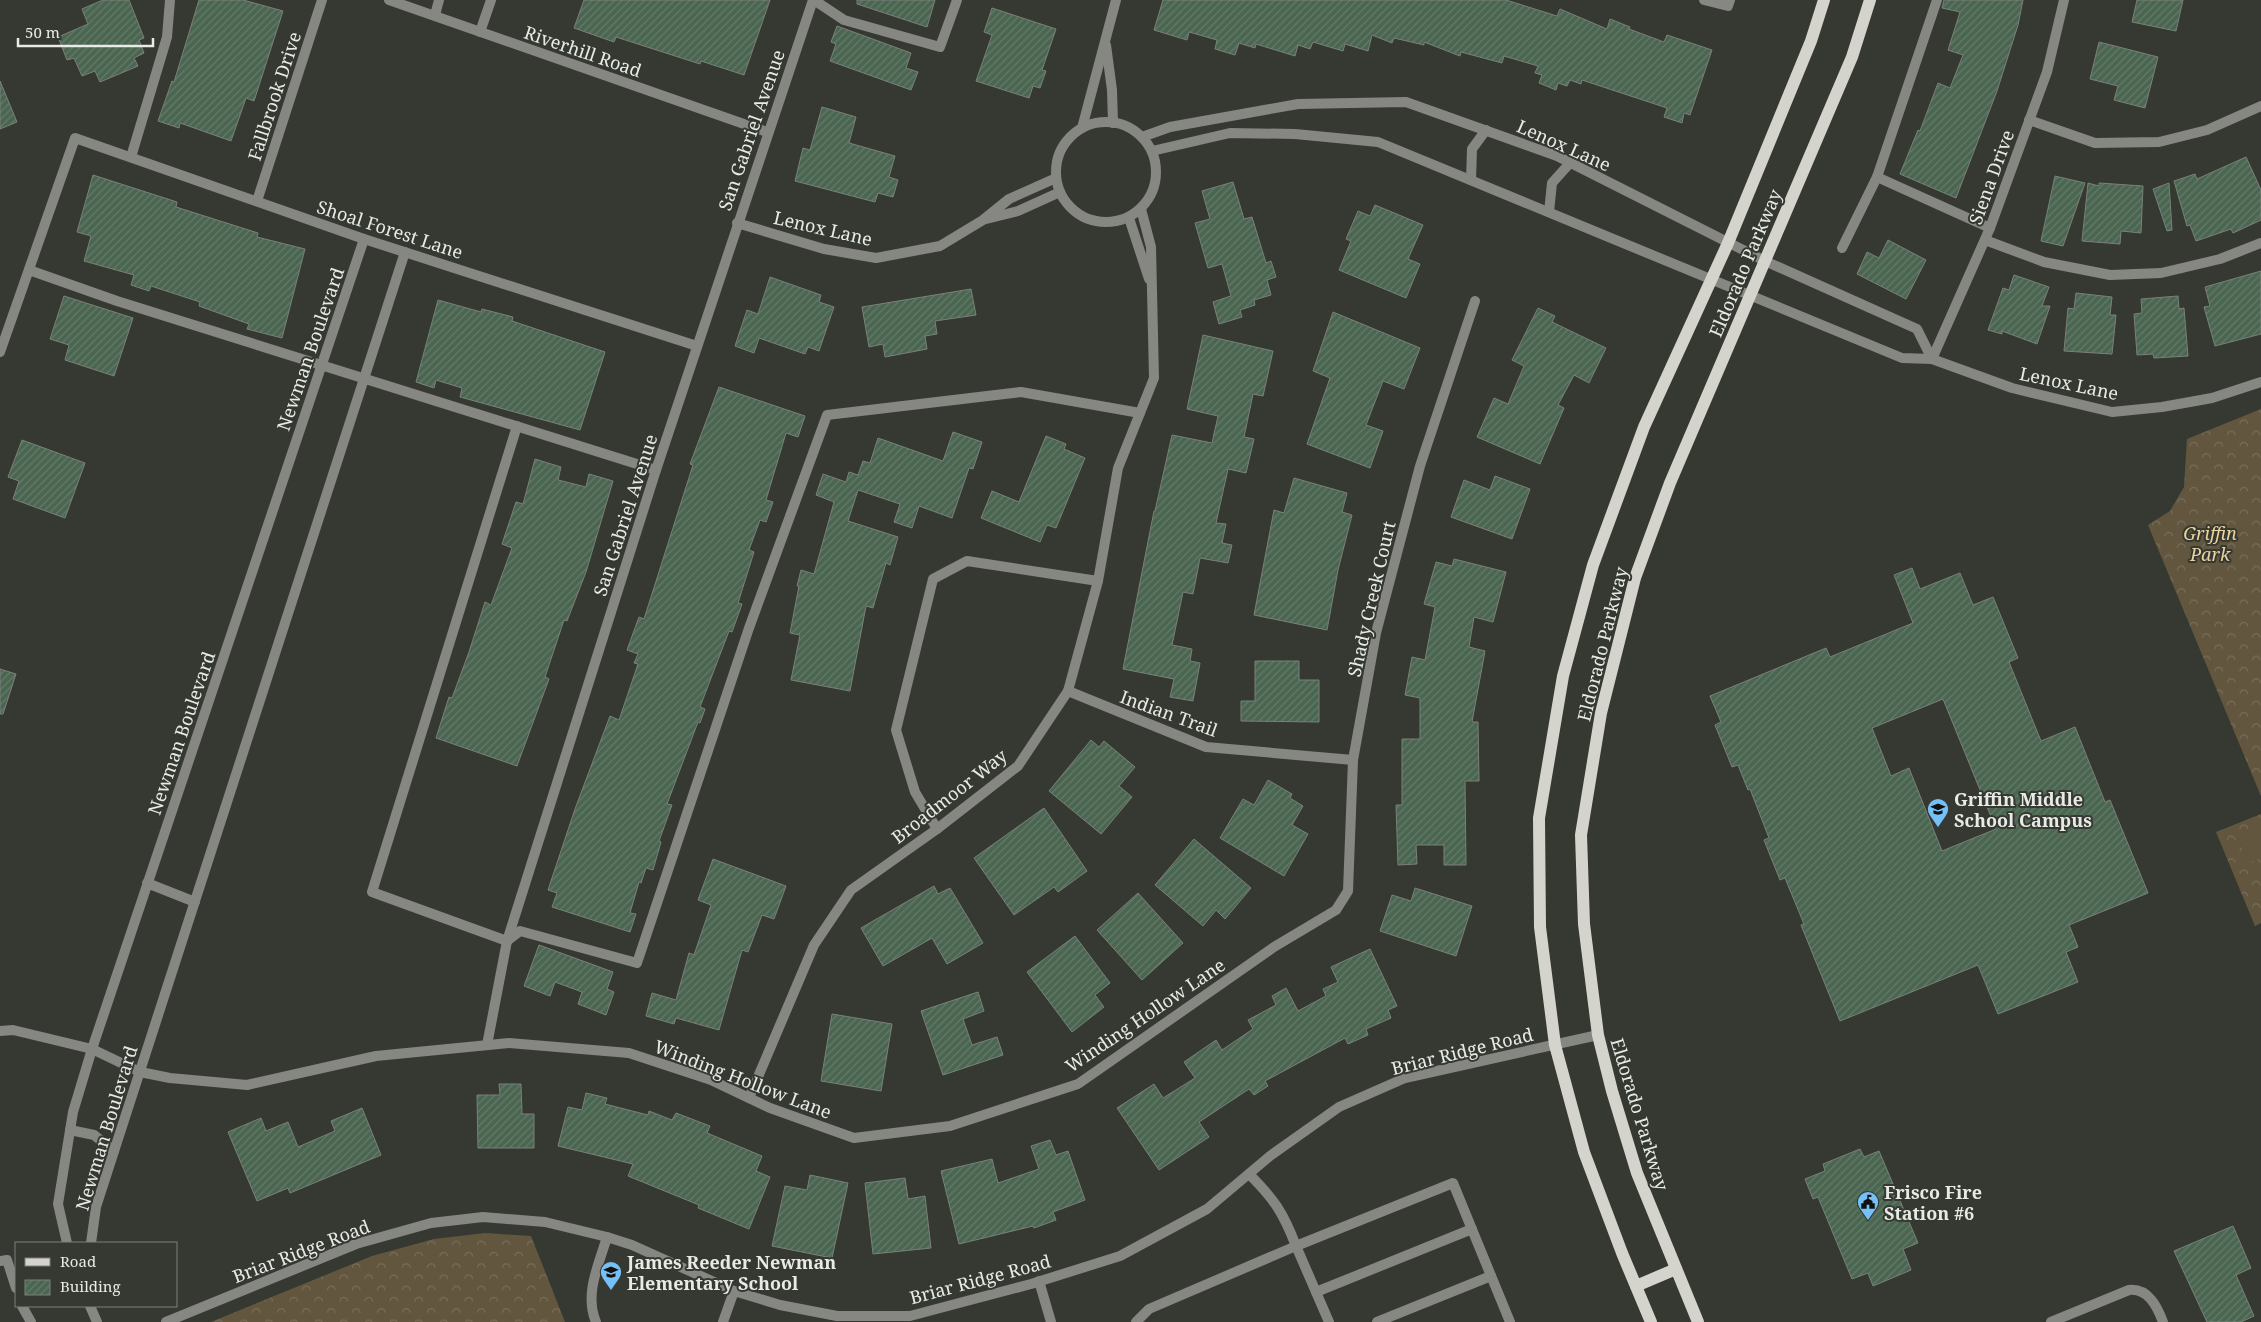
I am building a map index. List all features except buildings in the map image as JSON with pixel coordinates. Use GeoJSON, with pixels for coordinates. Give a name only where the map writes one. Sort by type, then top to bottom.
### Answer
{"type":"FeatureCollection","features":[{"type":"Feature","properties":{"kind":"main road","name":"Eldorado Parkway"},"geometry":{"type":"LineString","coordinates":[[1651,1322],[1584,1152],[1555,1045],[1540,927],[1539,818],[1563,676],[1593,565],[1640,436],[1728,243],[1811,41],[1824,0]]}},
{"type":"Feature","properties":{"kind":"main road","name":"Eldorado Parkway"},"geometry":{"type":"LineString","coordinates":[[1698,1322],[1637,1173],[1612,1091],[1598,1035],[1584,924],[1581,835],[1601,713],[1635,578],[1670,483],[1752,295],[1852,57],[1870,0]]}},
{"type":"Feature","properties":{"kind":"main road"},"geometry":{"type":"LineString","coordinates":[[1636,1286],[1676,1269]]}},
{"type":"Feature","properties":{"kind":"street"},"geometry":{"type":"LineString","coordinates":[[131,157],[167,37],[170,0]]}},
{"type":"Feature","properties":{"kind":"street","name":"Fallbrook Drive"},"geometry":{"type":"LineString","coordinates":[[257,201],[322,0]]}},
{"type":"Feature","properties":{"kind":"street","name":"Riverhill Road"},"geometry":{"type":"LineString","coordinates":[[389,0],[434,14],[480,32],[767,132]]}},
{"type":"Feature","properties":{"kind":"street"},"geometry":{"type":"LineString","coordinates":[[434,14],[440,0]]}},
{"type":"Feature","properties":{"kind":"street"},"geometry":{"type":"LineString","coordinates":[[480,32],[491,0]]}},
{"type":"Feature","properties":{"kind":"street"},"geometry":{"type":"LineString","coordinates":[[813,0],[844,20],[940,46],[957,0]]}},
{"type":"Feature","properties":{"kind":"street","name":"San Gabriel Avenue"},"geometry":{"type":"LineString","coordinates":[[487,1045],[507,941],[656,470],[767,132],[813,0]]}},
{"type":"Feature","properties":{"kind":"street"},"geometry":{"type":"LineString","coordinates":[[1082,128],[1116,0]]}},
{"type":"Feature","properties":{"kind":"street"},"geometry":{"type":"LineString","coordinates":[[1704,0],[1729,3]]}},
{"type":"Feature","properties":{"kind":"street"},"geometry":{"type":"LineString","coordinates":[[1842,248],[1877,177],[1937,0]]}},
{"type":"Feature","properties":{"kind":"street","name":"Siena Drive"},"geometry":{"type":"LineString","coordinates":[[1932,359],[1990,228],[2047,72],[2064,0]]}},
{"type":"Feature","properties":{"kind":"street"},"geometry":{"type":"LineString","coordinates":[[1106,39],[1112,90],[1113,122]]}},
{"type":"Feature","properties":{"kind":"street","name":"Lenox Lane"},"geometry":{"type":"LineString","coordinates":[[1142,137],[1170,128],[1298,104],[1406,102],[1486,130],[1570,163],[1728,243],[1917,329],[1932,359]]}},
{"type":"Feature","properties":{"kind":"street"},"geometry":{"type":"LineString","coordinates":[[2029,120],[2095,143],[2159,142],[2206,130],[2261,106]]}},
{"type":"Feature","properties":{"kind":"street"},"geometry":{"type":"LineString","coordinates":[[1113,122],[1129,128],[1142,137],[1152,151],[1156,166],[1156,182],[1150,196],[1141,209],[1129,218],[1113,222],[1097,222],[1081,216],[1068,206],[1060,192],[1056,178],[1056,163],[1061,149],[1070,137],[1082,128],[1096,123],[1113,122]]}},
{"type":"Feature","properties":{"kind":"street"},"geometry":{"type":"LineString","coordinates":[[1471,180],[1472,149],[1486,130]]}},
{"type":"Feature","properties":{"kind":"street","name":"Lenox Lane"},"geometry":{"type":"LineString","coordinates":[[1152,151],[1230,133],[1295,134],[1378,142],[1902,358],[1932,359],[2012,388],[2112,412],[2162,407],[2212,398],[2261,382]]}},
{"type":"Feature","properties":{"kind":"street","name":"Shoal Forest Lane"},"geometry":{"type":"LineString","coordinates":[[29,270],[75,138],[364,239],[697,346]]}},
{"type":"Feature","properties":{"kind":"street"},"geometry":{"type":"LineString","coordinates":[[1549,212],[1552,184],[1570,163]]}},
{"type":"Feature","properties":{"kind":"street"},"geometry":{"type":"LineString","coordinates":[[1877,177],[1990,228]]}},
{"type":"Feature","properties":{"kind":"street","name":"Lenox Lane"},"geometry":{"type":"LineString","coordinates":[[737,223],[824,249],[876,258],[940,246],[983,220],[1009,199],[1056,178]]}},
{"type":"Feature","properties":{"kind":"street","name":"Lenox Lane"},"geometry":{"type":"LineString","coordinates":[[983,220],[1018,211],[1060,192]]}},
{"type":"Feature","properties":{"kind":"street","name":"Broadmoor Way"},"geometry":{"type":"LineString","coordinates":[[749,1098],[814,945],[851,890],[1018,766],[1068,691],[1098,581],[1118,468],[1154,378],[1151,247],[1141,209]]}},
{"type":"Feature","properties":{"kind":"street","name":"Broadmoor Way"},"geometry":{"type":"LineString","coordinates":[[1129,218],[1152,289]]}},
{"type":"Feature","properties":{"kind":"street","name":"Newman Boulevard"},"geometry":{"type":"LineString","coordinates":[[67,1242],[58,1204],[73,1112],[147,883],[364,239]]}},
{"type":"Feature","properties":{"kind":"street"},"geometry":{"type":"LineString","coordinates":[[1985,240],[2044,262],[2110,275],[2161,273],[2220,259],[2261,243]]}},
{"type":"Feature","properties":{"kind":"street","name":"Newman Boulevard"},"geometry":{"type":"LineString","coordinates":[[91,1242],[96,1207],[405,252]]}},
{"type":"Feature","properties":{"kind":"street"},"geometry":{"type":"LineString","coordinates":[[0,352],[29,270],[117,301],[656,470]]}},
{"type":"Feature","properties":{"kind":"street","name":"Shady Creek Court"},"geometry":{"type":"LineString","coordinates":[[1336,910],[1348,890],[1353,760],[1376,633],[1418,476],[1475,301]]}},
{"type":"Feature","properties":{"kind":"street"},"geometry":{"type":"LineString","coordinates":[[517,426],[372,892],[507,941],[520,931],[637,963],[749,628],[827,416],[1021,392],[1140,412]]}},
{"type":"Feature","properties":{"kind":"street"},"geometry":{"type":"LineString","coordinates":[[937,828],[915,792],[896,730],[933,579],[967,560],[1098,581]]}},
{"type":"Feature","properties":{"kind":"street","name":"Indian Trail"},"geometry":{"type":"LineString","coordinates":[[1068,691],[1206,748],[1353,760]]}},
{"type":"Feature","properties":{"kind":"street"},"geometry":{"type":"LineString","coordinates":[[147,883],[195,902]]}},
{"type":"Feature","properties":{"kind":"street","name":"Winding Hollow Lane"},"geometry":{"type":"LineString","coordinates":[[0,1031],[13,1030],[92,1049],[140,1072],[170,1078],[247,1085],[376,1056],[508,1043],[629,1053],[711,1080],[770,1108],[854,1138],[950,1126],[1078,1084],[1266,952],[1336,910]]}},
{"type":"Feature","properties":{"kind":"street","name":"Briar Ridge Road"},"geometry":{"type":"LineString","coordinates":[[166,1322],[356,1244],[431,1223],[483,1217],[545,1222],[607,1237],[632,1245],[734,1291],[780,1305],[837,1316],[917,1318],[1120,1256],[1207,1209],[1249,1174],[1339,1107],[1405,1078],[1598,1035]]}},
{"type":"Feature","properties":{"kind":"street"},"geometry":{"type":"LineString","coordinates":[[70,1130],[94,1135],[114,1151]]}},
{"type":"Feature","properties":{"kind":"street"},"geometry":{"type":"LineString","coordinates":[[1249,1174],[1270,1195],[1284,1214],[1329,1322]]}},
{"type":"Feature","properties":{"kind":"street"},"geometry":{"type":"LineString","coordinates":[[1136,1322],[1149,1309],[1296,1246],[1453,1183],[1510,1322]]}},
{"type":"Feature","properties":{"kind":"street"},"geometry":{"type":"LineString","coordinates":[[1316,1292],[1472,1229]]}},
{"type":"Feature","properties":{"kind":"street"},"geometry":{"type":"LineString","coordinates":[[596,1322],[592,1314],[591,1288],[607,1237]]}},
{"type":"Feature","properties":{"kind":"street"},"geometry":{"type":"LineString","coordinates":[[0,1261],[7,1260],[15,1285]]}},
{"type":"Feature","properties":{"kind":"street"},"geometry":{"type":"LineString","coordinates":[[1377,1322],[1491,1276]]}},
{"type":"Feature","properties":{"kind":"street"},"geometry":{"type":"LineString","coordinates":[[1039,1281],[1051,1322]]}},
{"type":"Feature","properties":{"kind":"street"},"geometry":{"type":"LineString","coordinates":[[2051,1322],[2128,1290],[2143,1292],[2158,1310],[2163,1322]]}},
{"type":"Feature","properties":{"kind":"street"},"geometry":{"type":"LineString","coordinates":[[723,1322],[734,1291]]}},
{"type":"Feature","properties":{"kind":"street"},"geometry":{"type":"LineString","coordinates":[[23,1307],[31,1322]]}},
{"type":"Feature","properties":{"kind":"street"},"geometry":{"type":"LineString","coordinates":[[90,1307],[97,1322]]}},
{"type":"Feature","properties":{"kind":"green space","name":"Griffin Park"},"geometry":{"type":"Polygon","coordinates":[[[2261,409],[2261,796],[2148,525],[2170,511],[2184,487],[2187,439],[2261,409]]]}},
{"type":"Feature","properties":{"kind":"green space"},"geometry":{"type":"Polygon","coordinates":[[[2261,814],[2261,923],[2255,926],[2216,832],[2261,814]]]}},
{"type":"Feature","properties":{"kind":"green space"},"geometry":{"type":"Polygon","coordinates":[[[2261,824],[2261,858],[2248,863],[2237,834],[2261,824]]]}},
{"type":"Feature","properties":{"kind":"green space"},"geometry":{"type":"Polygon","coordinates":[[[485,1233],[531,1236],[565,1322],[211,1322],[372,1256],[434,1239],[485,1233]]]}},
{"type":"Feature","properties":{"kind":"place","name":"Griffin Middle School Campus"},"geometry":{"type":"Point","coordinates":[1938,828]}},
{"type":"Feature","properties":{"kind":"place","name":"Frisco Fire Station #6"},"geometry":{"type":"Point","coordinates":[1868,1221]}},
{"type":"Feature","properties":{"kind":"place","name":"James Reeder Newman Elementary School"},"geometry":{"type":"Point","coordinates":[611,1291]}}]}
